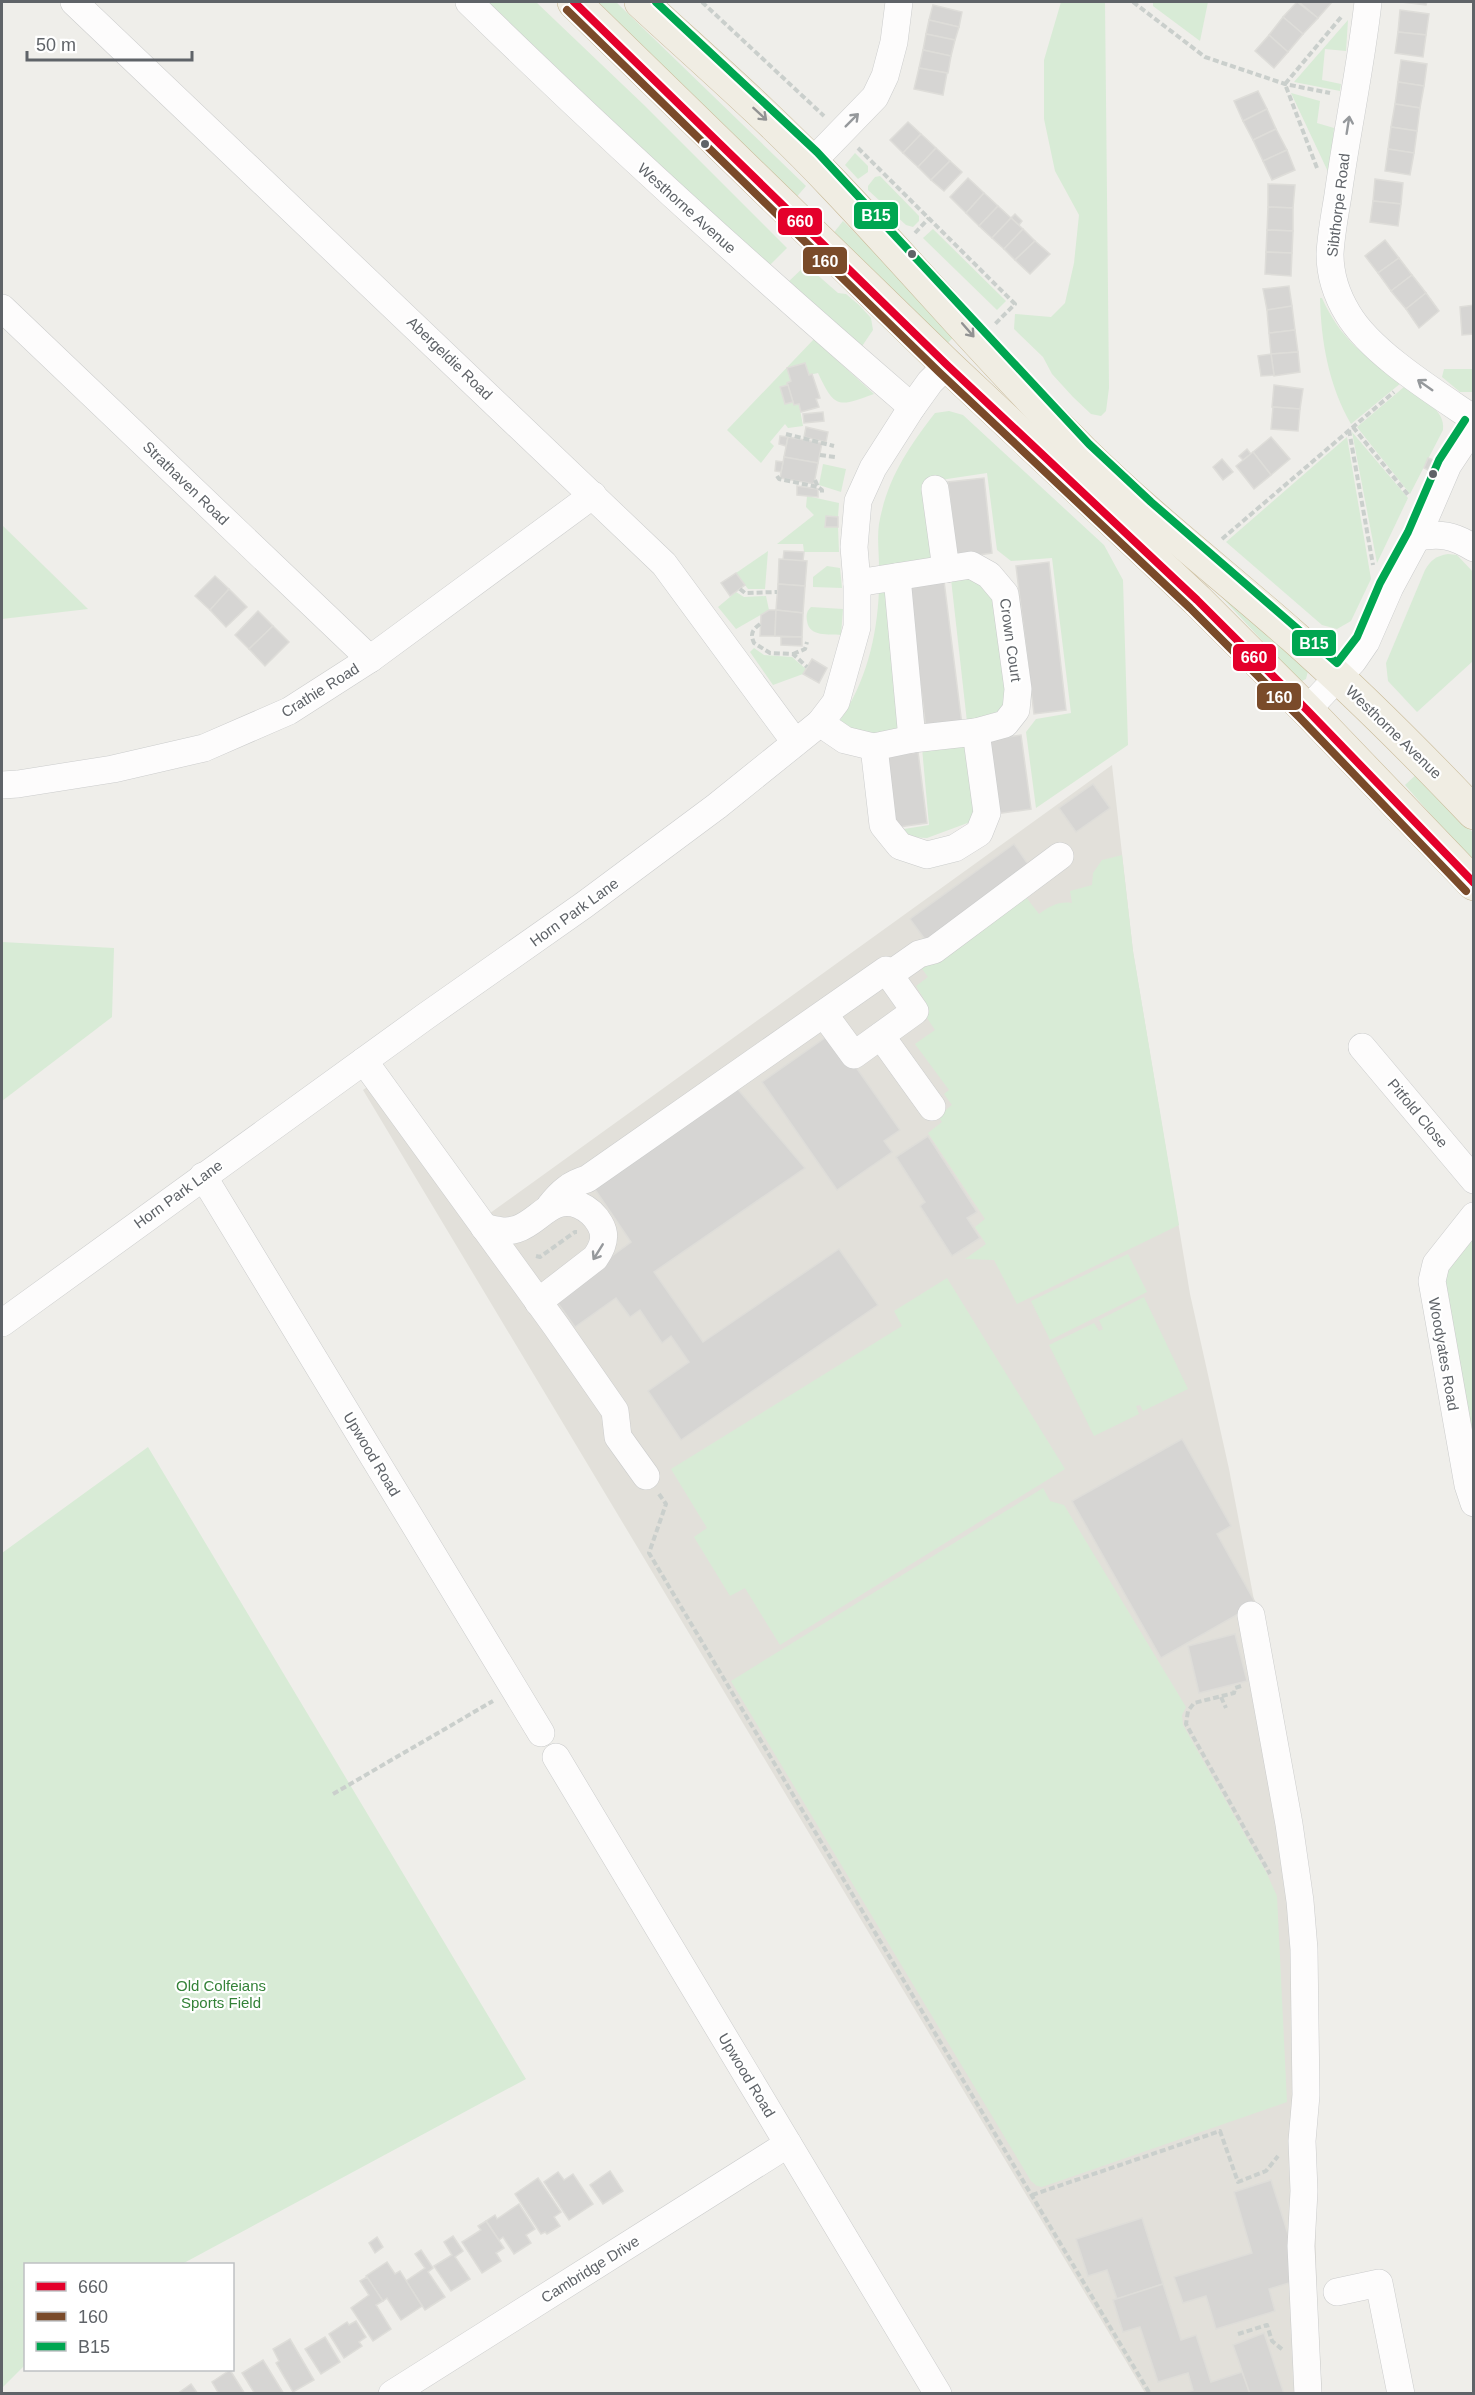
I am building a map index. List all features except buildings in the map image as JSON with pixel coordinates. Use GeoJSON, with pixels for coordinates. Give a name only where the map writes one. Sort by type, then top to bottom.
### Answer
{"type":"FeatureCollection","features":[{"type":"Feature","properties":{"kind":"highway"},"geometry":{"type":"LineString","coordinates":[[574,2],[947,365],[1197,600],[1307,710],[1473,884]]}},
{"type":"Feature","properties":{"kind":"highway","name":"Westhorne Avenue"},"geometry":{"type":"LineString","coordinates":[[641,2],[812,162],[897,251],[985,350],[1084,453],[1176,537],[1292,635],[1420,756],[1473,813]]}},
{"type":"Feature","properties":{"kind":"street","name":"Abergeldie Road"},"geometry":{"type":"LineString","coordinates":[[74,2],[664,564],[795,742]]}},
{"type":"Feature","properties":{"kind":"street","name":"Westhorne Avenue"},"geometry":{"type":"LineString","coordinates":[[469,2],[579,110],[769,283],[912,407]]}},
{"type":"Feature","properties":{"kind":"street"},"geometry":{"type":"LineString","coordinates":[[812,162],[875,97],[885,76],[894,42],[899,2]]}},
{"type":"Feature","properties":{"kind":"street","name":"Sibthorpe Road"},"geometry":{"type":"LineString","coordinates":[[1357,6],[1330,255],[1337,295],[1349,316],[1367,338],[1412,376],[1473,418]]}},
{"type":"Feature","properties":{"kind":"street","name":"Strathaven Road"},"geometry":{"type":"LineString","coordinates":[[2,308],[370,659]]}},
{"type":"Feature","properties":{"kind":"street","name":"Horn Park Lane"},"geometry":{"type":"LineString","coordinates":[[2,1323],[203,1176],[594,898],[717,806],[820,723],[836,702],[857,627],[854,547],[858,501],[873,468],[912,407],[930,382],[947,365]]}},
{"type":"Feature","properties":{"kind":"street"},"geometry":{"type":"LineString","coordinates":[[1307,710],[1353,661],[1366,642],[1390,586],[1417,537],[1448,465],[1473,426]]}},
{"type":"Feature","properties":{"kind":"street"},"geometry":{"type":"LineString","coordinates":[[935,489],[946,569]]}},
{"type":"Feature","properties":{"kind":"street","name":"Crathie Road"},"geometry":{"type":"LineString","coordinates":[[2,785],[113,769],[204,748],[289,711],[370,659],[593,495]]}},
{"type":"Feature","properties":{"kind":"street"},"geometry":{"type":"LineString","coordinates":[[1417,537],[1437,533],[1464,543]]}},
{"type":"Feature","properties":{"kind":"street","name":"Crown Court"},"geometry":{"type":"LineString","coordinates":[[820,723],[845,740],[874,747],[912,739],[976,732],[1005,724],[1016,710],[1018,689],[1005,594],[989,575],[971,565],[857,583]]}},
{"type":"Feature","properties":{"kind":"street"},"geometry":{"type":"LineString","coordinates":[[897,577],[912,739]]}},
{"type":"Feature","properties":{"kind":"street"},"geometry":{"type":"LineString","coordinates":[[874,747],[883,825],[900,846],[927,855],[954,848],[979,833],[987,813],[976,732]]}},
{"type":"Feature","properties":{"kind":"street"},"geometry":{"type":"LineString","coordinates":[[889,975],[919,954],[934,950],[1060,856]]}},
{"type":"Feature","properties":{"kind":"street"},"geometry":{"type":"LineString","coordinates":[[484,1227],[501,1231],[520,1228],[550,1206],[559,1194],[573,1184],[587,1179],[886,970],[915,1011],[854,1055],[824,1014]]}},
{"type":"Feature","properties":{"kind":"street"},"geometry":{"type":"LineString","coordinates":[[881,1036],[932,1107]]}},
{"type":"Feature","properties":{"kind":"street","name":"Pitfold Close"},"geometry":{"type":"LineString","coordinates":[[1362,1047],[1473,1180]]}},
{"type":"Feature","properties":{"kind":"street"},"geometry":{"type":"LineString","coordinates":[[364,1061],[615,1412],[618,1437],[646,1476]]}},
{"type":"Feature","properties":{"kind":"street","name":"Upwood Road"},"geometry":{"type":"LineString","coordinates":[[203,1176],[541,1733]]}},
{"type":"Feature","properties":{"kind":"street"},"geometry":{"type":"LineString","coordinates":[[578,1205],[579,1193],[587,1179]]}},
{"type":"Feature","properties":{"kind":"street"},"geometry":{"type":"LineString","coordinates":[[538,1302],[595,1258],[600,1250],[604,1232],[595,1216],[578,1205],[569,1201],[550,1206]]}},
{"type":"Feature","properties":{"kind":"street","name":"Woodyates Road"},"geometry":{"type":"LineString","coordinates":[[1473,1216],[1436,1264],[1432,1281],[1473,1503]]}},
{"type":"Feature","properties":{"kind":"street"},"geometry":{"type":"LineString","coordinates":[[1251,1615],[1289,1824],[1304,1949],[1306,2096],[1302,2141],[1304,2191],[1301,2246],[1308,2394]]}},
{"type":"Feature","properties":{"kind":"street","name":"Upwood Road"},"geometry":{"type":"LineString","coordinates":[[556,1757],[938,2394]]}},
{"type":"Feature","properties":{"kind":"street","name":"Cambridge Drive"},"geometry":{"type":"LineString","coordinates":[[392,2394],[788,2144]]}},
{"type":"Feature","properties":{"kind":"street"},"geometry":{"type":"LineString","coordinates":[[1337,2292],[1379,2283],[1401,2394]]}},
{"type":"Feature","properties":{"kind":"path"},"geometry":{"type":"LineString","coordinates":[[702,2],[841,131],[1015,304],[991,327],[995,333]]}},
{"type":"Feature","properties":{"kind":"path"},"geometry":{"type":"LineString","coordinates":[[1133,2],[1205,57],[1285,84],[1331,93]]}},
{"type":"Feature","properties":{"kind":"path"},"geometry":{"type":"LineString","coordinates":[[1285,84],[1357,6]]}},
{"type":"Feature","properties":{"kind":"path"},"geometry":{"type":"LineString","coordinates":[[1285,84],[1320,176]]}},
{"type":"Feature","properties":{"kind":"path"},"geometry":{"type":"LineString","coordinates":[[1219,542],[1397,389]]}},
{"type":"Feature","properties":{"kind":"path"},"geometry":{"type":"LineString","coordinates":[[1351,428],[1414,504]]}},
{"type":"Feature","properties":{"kind":"path"},"geometry":{"type":"LineString","coordinates":[[1351,428],[1374,566]]}},
{"type":"Feature","properties":{"kind":"path"},"geometry":{"type":"LineString","coordinates":[[786,434],[834,446]]}},
{"type":"Feature","properties":{"kind":"path"},"geometry":{"type":"LineString","coordinates":[[820,455],[835,457]]}},
{"type":"Feature","properties":{"kind":"path"},"geometry":{"type":"LineString","coordinates":[[777,476],[779,479],[818,487]]}},
{"type":"Feature","properties":{"kind":"path"},"geometry":{"type":"LineString","coordinates":[[815,480],[822,494]]}},
{"type":"Feature","properties":{"kind":"path"},"geometry":{"type":"LineString","coordinates":[[740,589],[745,593],[777,592]]}},
{"type":"Feature","properties":{"kind":"path"},"geometry":{"type":"LineString","coordinates":[[760,624],[753,630],[751,636],[753,643],[770,653],[793,654],[805,648],[807,642]]}},
{"type":"Feature","properties":{"kind":"path"},"geometry":{"type":"LineString","coordinates":[[793,654],[807,667]]}},
{"type":"Feature","properties":{"kind":"path"},"geometry":{"type":"LineString","coordinates":[[646,1476],[666,1503],[649,1553],[1150,2394]]}},
{"type":"Feature","properties":{"kind":"path"},"geometry":{"type":"LineString","coordinates":[[333,1794],[513,1689]]}},
{"type":"Feature","properties":{"kind":"path"},"geometry":{"type":"LineString","coordinates":[[1234,1693],[1194,1702],[1188,1710],[1186,1724],[1272,1877]]}},
{"type":"Feature","properties":{"kind":"path"},"geometry":{"type":"LineString","coordinates":[[1221,1697],[1226,1708]]}},
{"type":"Feature","properties":{"kind":"path"},"geometry":{"type":"LineString","coordinates":[[1032,2194],[1220,2131],[1238,2182],[1266,2171],[1281,2153]]}},
{"type":"Feature","properties":{"kind":"path"},"geometry":{"type":"LineString","coordinates":[[1238,2334],[1267,2325],[1272,2341],[1290,2355]]}},
{"type":"Feature","properties":{"kind":"shaded area"},"geometry":{"type":"Polygon","coordinates":[[[1112,765],[1133,951],[1190,1294],[1229,1469],[1286,1768],[1314,2175],[1322,2393],[1145,2393],[363,1090],[386,1074],[486,1216],[1112,765]]]}},
{"type":"Feature","properties":{"kind":"green space"},"geometry":{"type":"Polygon","coordinates":[[[487,2],[536,2],[644,105],[787,248],[769,266],[487,2]]]}},
{"type":"Feature","properties":{"kind":"green space"},"geometry":{"type":"Polygon","coordinates":[[[587,2],[616,2],[806,186],[794,200],[587,2]]]}},
{"type":"Feature","properties":{"kind":"green space"},"geometry":{"type":"Polygon","coordinates":[[[1061,2],[1105,2],[1109,388],[1106,411],[1101,416],[1091,414],[1073,397],[1052,374],[1043,357],[1014,329],[1015,314],[1051,317],[1065,303],[1074,263],[1079,215],[1055,171],[1044,119],[1044,60],[1061,2]]]}},
{"type":"Feature","properties":{"kind":"green space"},"geometry":{"type":"Polygon","coordinates":[[[1153,2],[1208,2],[1200,41],[1153,6],[1153,2]]]}},
{"type":"Feature","properties":{"kind":"green space"},"geometry":{"type":"Polygon","coordinates":[[[1348,20],[1346,51],[1325,49],[1322,80],[1341,84],[1340,91],[1294,82],[1348,20]]]}},
{"type":"Feature","properties":{"kind":"green space"},"geometry":{"type":"Polygon","coordinates":[[[1291,93],[1320,101],[1317,123],[1334,128],[1330,176],[1291,93]]]}},
{"type":"Feature","properties":{"kind":"green space"},"geometry":{"type":"Polygon","coordinates":[[[855,153],[868,166],[868,172],[858,179],[845,165],[855,153]]]}},
{"type":"Feature","properties":{"kind":"green space"},"geometry":{"type":"Polygon","coordinates":[[[880,176],[919,216],[919,221],[913,227],[906,225],[868,190],[868,186],[875,177],[880,176]]]}},
{"type":"Feature","properties":{"kind":"green space"},"geometry":{"type":"Polygon","coordinates":[[[843,221],[957,333],[947,344],[832,235],[843,221]]]}},
{"type":"Feature","properties":{"kind":"green space"},"geometry":{"type":"Polygon","coordinates":[[[933,229],[1006,301],[997,310],[923,238],[933,229]]]}},
{"type":"Feature","properties":{"kind":"green space"},"geometry":{"type":"Polygon","coordinates":[[[806,265],[838,293],[846,294],[871,318],[873,330],[858,352],[786,284],[806,265]]]}},
{"type":"Feature","properties":{"kind":"green space"},"geometry":{"type":"Polygon","coordinates":[[[1320,298],[1337,325],[1355,346],[1401,383],[1351,424],[1337,394],[1324,347],[1320,298]]]}},
{"type":"Feature","properties":{"kind":"green space"},"geometry":{"type":"Polygon","coordinates":[[[814,339],[874,394],[845,403],[839,402],[829,393],[818,373],[809,375],[805,363],[787,368],[791,381],[781,388],[785,404],[793,402],[794,405],[799,404],[803,426],[788,428],[785,424],[770,442],[774,446],[761,463],[727,430],[814,339]]]}},
{"type":"Feature","properties":{"kind":"green space"},"geometry":{"type":"Polygon","coordinates":[[[1444,369],[1473,369],[1473,392],[1460,392],[1442,377],[1444,369]]]}},
{"type":"Feature","properties":{"kind":"green space"},"geometry":{"type":"Polygon","coordinates":[[[1404,387],[1430,404],[1443,423],[1443,430],[1410,494],[1357,427],[1404,387]]]}},
{"type":"Feature","properties":{"kind":"green space"},"geometry":{"type":"Polygon","coordinates":[[[949,411],[963,415],[1104,545],[1123,580],[1128,745],[1036,808],[1026,732],[1036,719],[1071,713],[1052,558],[1011,561],[997,550],[987,473],[927,482],[935,561],[879,566],[879,524],[893,478],[916,439],[935,413],[949,411]]]}},
{"type":"Feature","properties":{"kind":"green space"},"geometry":{"type":"Polygon","coordinates":[[[1352,432],[1408,498],[1377,563],[1352,432]]]}},
{"type":"Feature","properties":{"kind":"green space"},"geometry":{"type":"Polygon","coordinates":[[[1347,437],[1371,579],[1351,621],[1337,629],[1322,625],[1226,542],[1347,437]]]}},
{"type":"Feature","properties":{"kind":"green space"},"geometry":{"type":"Polygon","coordinates":[[[823,464],[846,469],[841,492],[819,485],[823,464]]]}},
{"type":"Feature","properties":{"kind":"green space"},"geometry":{"type":"Polygon","coordinates":[[[807,496],[839,503],[838,517],[826,516],[825,527],[838,527],[839,552],[804,552],[803,544],[777,544],[814,515],[806,507],[807,496]]]}},
{"type":"Feature","properties":{"kind":"green space"},"geometry":{"type":"Polygon","coordinates":[[[2,525],[88,609],[2,619],[2,525]]]}},
{"type":"Feature","properties":{"kind":"green space"},"geometry":{"type":"Polygon","coordinates":[[[768,551],[765,589],[748,589],[736,573],[768,551]]]}},
{"type":"Feature","properties":{"kind":"green space"},"geometry":{"type":"Polygon","coordinates":[[[1448,554],[1457,555],[1473,572],[1473,661],[1417,712],[1388,681],[1386,663],[1425,570],[1434,559],[1448,554]]]}},
{"type":"Feature","properties":{"kind":"green space"},"geometry":{"type":"Polygon","coordinates":[[[827,566],[840,568],[842,588],[813,587],[813,577],[827,566]]]}},
{"type":"Feature","properties":{"kind":"green space"},"geometry":{"type":"Polygon","coordinates":[[[974,577],[996,603],[1009,691],[1001,710],[993,718],[967,722],[951,579],[974,577]]]}},
{"type":"Feature","properties":{"kind":"green space"},"geometry":{"type":"Polygon","coordinates":[[[885,588],[901,732],[873,738],[839,722],[863,675],[873,642],[879,590],[885,588]]]}},
{"type":"Feature","properties":{"kind":"green space"},"geometry":{"type":"Polygon","coordinates":[[[1220,591],[1308,671],[1306,679],[1302,681],[1296,677],[1218,593],[1220,591]]]}},
{"type":"Feature","properties":{"kind":"green space"},"geometry":{"type":"Polygon","coordinates":[[[736,592],[744,597],[766,596],[769,610],[736,629],[718,607],[736,592]]]}},
{"type":"Feature","properties":{"kind":"green space"},"geometry":{"type":"Polygon","coordinates":[[[811,607],[843,609],[841,635],[820,634],[811,630],[807,616],[811,607]]]}},
{"type":"Feature","properties":{"kind":"green space"},"geometry":{"type":"Polygon","coordinates":[[[754,648],[764,655],[792,657],[806,669],[803,674],[773,685],[750,652],[754,648]]]}},
{"type":"Feature","properties":{"kind":"green space"},"geometry":{"type":"Polygon","coordinates":[[[969,740],[980,802],[973,821],[927,838],[907,837],[904,829],[929,825],[922,748],[969,740]]]}},
{"type":"Feature","properties":{"kind":"green space"},"geometry":{"type":"Polygon","coordinates":[[[1418,773],[1473,833],[1473,863],[1405,785],[1418,773]]]}},
{"type":"Feature","properties":{"kind":"green space"},"geometry":{"type":"Polygon","coordinates":[[[1122,855],[1133,951],[1179,1225],[1017,1304],[994,1260],[965,1259],[986,1244],[975,1227],[985,1219],[928,1133],[942,1122],[938,1116],[952,1105],[944,1094],[949,1090],[915,1044],[935,1030],[919,1006],[925,1001],[916,986],[928,977],[920,966],[1022,892],[1039,914],[1055,905],[1072,903],[1070,891],[1092,885],[1093,873],[1102,860],[1122,855]]]}},
{"type":"Feature","properties":{"kind":"green space"},"geometry":{"type":"Polygon","coordinates":[[[2,942],[114,948],[112,1017],[2,1101],[2,942]]]}},
{"type":"Feature","properties":{"kind":"green space"},"geometry":{"type":"Polygon","coordinates":[[[1473,1238],[1473,1437],[1444,1273],[1473,1238]]]}},
{"type":"Feature","properties":{"kind":"green space"},"geometry":{"type":"Polygon","coordinates":[[[1128,1254],[1147,1292],[1050,1340],[1031,1301],[1128,1254]]]}},
{"type":"Feature","properties":{"kind":"green space"},"geometry":{"type":"Polygon","coordinates":[[[947,1278],[1065,1469],[780,1645],[745,1588],[730,1596],[694,1537],[707,1528],[671,1469],[902,1326],[894,1311],[947,1278]]]}},
{"type":"Feature","properties":{"kind":"green space"},"geometry":{"type":"Polygon","coordinates":[[[1144,1297],[1188,1389],[1143,1411],[1140,1405],[1136,1406],[1139,1414],[1094,1436],[1049,1345],[1094,1323],[1099,1331],[1103,1329],[1099,1320],[1144,1297]]]}},
{"type":"Feature","properties":{"kind":"green space","name":"Old Colfeians Sports Field"},"geometry":{"type":"Polygon","coordinates":[[[148,1447],[526,2079],[184,2263],[24,2263],[24,2366],[2,2388],[2,1553],[148,1447]]]}},
{"type":"Feature","properties":{"kind":"green space"},"geometry":{"type":"Polygon","coordinates":[[[1043,1488],[1050,1501],[1064,1505],[1186,1707],[1182,1715],[1183,1725],[1266,1872],[1277,1896],[1287,2102],[1042,2187],[1031,2181],[731,1681],[1043,1488]]]}},
{"type":"Feature","properties":{"kind":"transit line","name":"660"},"geometry":{"type":"LineString","coordinates":[[574,2],[947,365],[1197,600],[1474,883]]}},
{"type":"Feature","properties":{"kind":"transit line","name":"B15"},"geometry":{"type":"LineString","coordinates":[[656,2],[817,152],[1089,444],[1151,502],[1337,663],[1357,637],[1380,583],[1408,532],[1439,460],[1465,420]]}},
{"type":"Feature","properties":{"kind":"transit line","name":"160"},"geometry":{"type":"LineString","coordinates":[[567,10],[940,373],[1190,608],[1299,717],[1466,891]]}}]}
